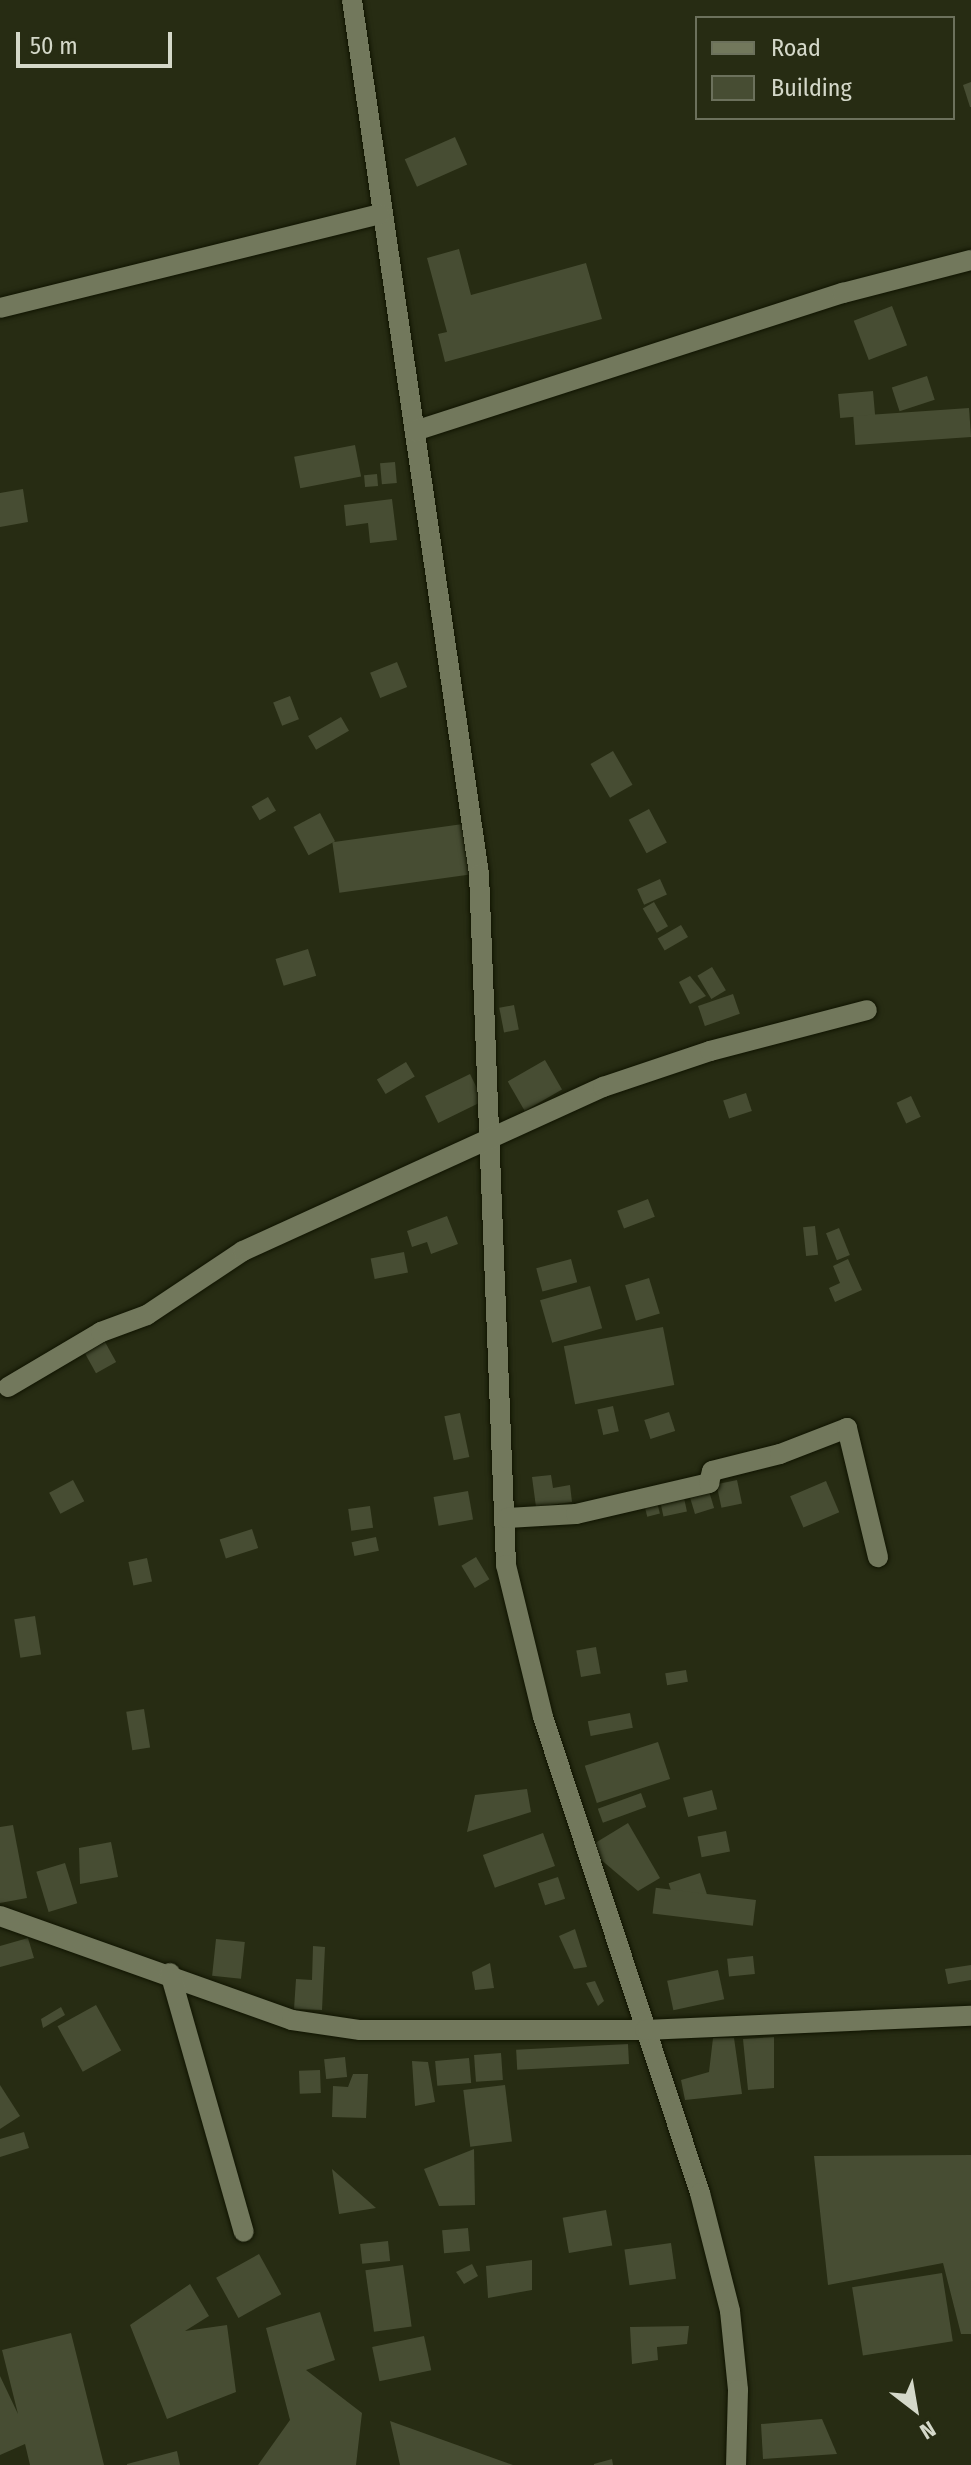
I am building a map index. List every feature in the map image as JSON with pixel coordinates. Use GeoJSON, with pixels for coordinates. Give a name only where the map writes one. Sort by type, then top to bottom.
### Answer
{"type":"FeatureCollection","features":[{"type":"Feature","properties":{"kind":"street"},"geometry":{"type":"LineString","coordinates":[[352,0],[380,214],[415,431],[479,874],[507,1518],[506,1565],[543,1717],[700,2193],[730,2311],[738,2390],[736,2465]]}},
{"type":"Feature","properties":{"kind":"street"},"geometry":{"type":"LineString","coordinates":[[0,308],[380,214]]}},
{"type":"Feature","properties":{"kind":"street"},"geometry":{"type":"LineString","coordinates":[[415,431],[843,293],[971,260]]}},
{"type":"Feature","properties":{"kind":"street"},"geometry":{"type":"LineString","coordinates":[[8,1387],[101,1332],[147,1315],[243,1251],[603,1087],[710,1051],[867,1010]]}},
{"type":"Feature","properties":{"kind":"street"},"geometry":{"type":"LineString","coordinates":[[507,1518],[576,1514],[709,1483],[712,1471],[780,1454],[847,1428],[878,1557]]}},
{"type":"Feature","properties":{"kind":"street"},"geometry":{"type":"LineString","coordinates":[[0,1916],[170,1973],[292,2020],[360,2030],[645,2030],[971,2016]]}},
{"type":"Feature","properties":{"kind":"street"},"geometry":{"type":"LineString","coordinates":[[170,1973],[244,2232]]}},
{"type":"Feature","properties":{"kind":"building"},"geometry":{"type":"Polygon","coordinates":[[[971,82],[971,107],[970,107],[963,85],[971,82]]]}},
{"type":"Feature","properties":{"kind":"building"},"geometry":{"type":"Polygon","coordinates":[[[455,137],[467,164],[417,187],[405,159],[455,137]]]}},
{"type":"Feature","properties":{"kind":"building"},"geometry":{"type":"Polygon","coordinates":[[[459,249],[471,295],[586,263],[602,319],[445,362],[438,334],[447,332],[427,258],[459,249]]]}},
{"type":"Feature","properties":{"kind":"building"},"geometry":{"type":"Polygon","coordinates":[[[892,306],[907,345],[869,360],[854,321],[892,306]]]}},
{"type":"Feature","properties":{"kind":"building"},"geometry":{"type":"Polygon","coordinates":[[[927,376],[935,400],[900,411],[892,387],[927,376]]]}},
{"type":"Feature","properties":{"kind":"building"},"geometry":{"type":"Polygon","coordinates":[[[873,391],[875,415],[840,418],[838,394],[873,391]]]}},
{"type":"Feature","properties":{"kind":"building"},"geometry":{"type":"Polygon","coordinates":[[[969,408],[971,437],[855,445],[853,416],[969,408]]]}},
{"type":"Feature","properties":{"kind":"building"},"geometry":{"type":"Polygon","coordinates":[[[355,445],[361,476],[300,488],[294,457],[355,445]]]}},
{"type":"Feature","properties":{"kind":"building"},"geometry":{"type":"Polygon","coordinates":[[[395,462],[397,483],[382,484],[380,463],[395,462]]]}},
{"type":"Feature","properties":{"kind":"building"},"geometry":{"type":"Polygon","coordinates":[[[377,474],[378,486],[365,487],[364,475],[377,474]]]}},
{"type":"Feature","properties":{"kind":"building"},"geometry":{"type":"Polygon","coordinates":[[[23,489],[28,522],[0,527],[0,493],[23,489]]]}},
{"type":"Feature","properties":{"kind":"building"},"geometry":{"type":"Polygon","coordinates":[[[392,499],[397,540],[370,543],[368,523],[346,526],[344,505],[392,499]]]}},
{"type":"Feature","properties":{"kind":"building"},"geometry":{"type":"Polygon","coordinates":[[[397,662],[407,687],[380,698],[370,673],[397,662]]]}},
{"type":"Feature","properties":{"kind":"building"},"geometry":{"type":"Polygon","coordinates":[[[290,696],[299,719],[282,726],[273,702],[290,696]]]}},
{"type":"Feature","properties":{"kind":"building"},"geometry":{"type":"Polygon","coordinates":[[[341,717],[349,731],[316,750],[308,736],[341,717]]]}},
{"type":"Feature","properties":{"kind":"building"},"geometry":{"type":"Polygon","coordinates":[[[613,751],[632,785],[610,798],[590,764],[613,751]]]}},
{"type":"Feature","properties":{"kind":"building"},"geometry":{"type":"Polygon","coordinates":[[[268,797],[276,811],[260,820],[252,807],[268,797]]]}},
{"type":"Feature","properties":{"kind":"building"},"geometry":{"type":"Polygon","coordinates":[[[649,809],[667,843],[647,853],[629,820],[649,809]]]}},
{"type":"Feature","properties":{"kind":"building"},"geometry":{"type":"Polygon","coordinates":[[[320,813],[335,841],[309,855],[294,827],[320,813]]]}},
{"type":"Feature","properties":{"kind":"building"},"geometry":{"type":"Polygon","coordinates":[[[470,823],[477,874],[339,893],[332,842],[470,823]]]}},
{"type":"Feature","properties":{"kind":"building"},"geometry":{"type":"Polygon","coordinates":[[[660,879],[667,895],[644,905],[637,889],[660,879]]]}},
{"type":"Feature","properties":{"kind":"building"},"geometry":{"type":"Polygon","coordinates":[[[654,902],[668,926],[657,933],[643,908],[654,902]]]}},
{"type":"Feature","properties":{"kind":"building"},"geometry":{"type":"Polygon","coordinates":[[[681,925],[688,937],[665,951],[658,938],[681,925]]]}},
{"type":"Feature","properties":{"kind":"building"},"geometry":{"type":"Polygon","coordinates":[[[308,949],[316,976],[284,986],[275,959],[308,949]]]}},
{"type":"Feature","properties":{"kind":"building"},"geometry":{"type":"Polygon","coordinates":[[[712,967],[726,990],[711,999],[697,976],[712,967]]]}},
{"type":"Feature","properties":{"kind":"building"},"geometry":{"type":"Polygon","coordinates":[[[690,976],[706,996],[690,1004],[679,982],[690,976]]]}},
{"type":"Feature","properties":{"kind":"building"},"geometry":{"type":"Polygon","coordinates":[[[733,994],[740,1014],[705,1026],[698,1006],[733,994]]]}},
{"type":"Feature","properties":{"kind":"building"},"geometry":{"type":"Polygon","coordinates":[[[514,1005],[519,1030],[504,1032],[499,1008],[514,1005]]]}},
{"type":"Feature","properties":{"kind":"building"},"geometry":{"type":"Polygon","coordinates":[[[545,1060],[562,1089],[525,1111],[508,1082],[545,1060]]]}},
{"type":"Feature","properties":{"kind":"building"},"geometry":{"type":"Polygon","coordinates":[[[406,1062],[415,1077],[386,1094],[377,1080],[406,1062]]]}},
{"type":"Feature","properties":{"kind":"building"},"geometry":{"type":"Polygon","coordinates":[[[470,1074],[483,1101],[438,1123],[425,1096],[470,1074]]]}},
{"type":"Feature","properties":{"kind":"building"},"geometry":{"type":"Polygon","coordinates":[[[746,1093],[752,1111],[729,1118],[723,1100],[746,1093]]]}},
{"type":"Feature","properties":{"kind":"building"},"geometry":{"type":"Polygon","coordinates":[[[911,1096],[921,1117],[906,1124],[896,1103],[911,1096]]]}},
{"type":"Feature","properties":{"kind":"building"},"geometry":{"type":"Polygon","coordinates":[[[648,1199],[655,1217],[624,1229],[617,1211],[648,1199]]]}},
{"type":"Feature","properties":{"kind":"building"},"geometry":{"type":"Polygon","coordinates":[[[447,1216],[458,1244],[431,1254],[427,1242],[412,1247],[407,1231],[447,1216]]]}},
{"type":"Feature","properties":{"kind":"building"},"geometry":{"type":"Polygon","coordinates":[[[815,1226],[818,1255],[806,1256],[803,1227],[815,1226]]]}},
{"type":"Feature","properties":{"kind":"building"},"geometry":{"type":"Polygon","coordinates":[[[839,1228],[850,1255],[837,1260],[826,1233],[839,1228]]]}},
{"type":"Feature","properties":{"kind":"building"},"geometry":{"type":"Polygon","coordinates":[[[404,1252],[408,1273],[375,1279],[371,1258],[404,1252]]]}},
{"type":"Feature","properties":{"kind":"building"},"geometry":{"type":"Polygon","coordinates":[[[571,1259],[577,1282],[542,1291],[536,1268],[571,1259]]]}},
{"type":"Feature","properties":{"kind":"building"},"geometry":{"type":"Polygon","coordinates":[[[848,1259],[862,1290],[835,1302],[829,1288],[840,1283],[833,1266],[848,1259]]]}},
{"type":"Feature","properties":{"kind":"building"},"geometry":{"type":"Polygon","coordinates":[[[649,1278],[660,1313],[636,1321],[625,1285],[649,1278]]]}},
{"type":"Feature","properties":{"kind":"building"},"geometry":{"type":"Polygon","coordinates":[[[590,1286],[602,1328],[552,1343],[540,1300],[590,1286]]]}},
{"type":"Feature","properties":{"kind":"building"},"geometry":{"type":"Polygon","coordinates":[[[663,1327],[674,1385],[575,1404],[564,1346],[663,1327]]]}},
{"type":"Feature","properties":{"kind":"building"},"geometry":{"type":"Polygon","coordinates":[[[105,1342],[116,1362],[96,1373],[85,1353],[105,1342]]]}},
{"type":"Feature","properties":{"kind":"building"},"geometry":{"type":"Polygon","coordinates":[[[613,1406],[619,1431],[603,1435],[597,1410],[613,1406]]]}},
{"type":"Feature","properties":{"kind":"building"},"geometry":{"type":"Polygon","coordinates":[[[669,1412],[675,1431],[650,1439],[644,1420],[669,1412]]]}},
{"type":"Feature","properties":{"kind":"building"},"geometry":{"type":"Polygon","coordinates":[[[460,1413],[469,1457],[454,1460],[444,1416],[460,1413]]]}},
{"type":"Feature","properties":{"kind":"building"},"geometry":{"type":"Polygon","coordinates":[[[551,1475],[553,1488],[570,1485],[572,1502],[536,1507],[532,1477],[551,1475]]]}},
{"type":"Feature","properties":{"kind":"building"},"geometry":{"type":"Polygon","coordinates":[[[73,1480],[84,1501],[60,1514],[49,1493],[73,1480]]]}},
{"type":"Feature","properties":{"kind":"building"},"geometry":{"type":"Polygon","coordinates":[[[737,1480],[742,1503],[721,1508],[716,1484],[737,1480]]]}},
{"type":"Feature","properties":{"kind":"building"},"geometry":{"type":"Polygon","coordinates":[[[826,1481],[839,1512],[803,1528],[790,1496],[826,1481]]]}},
{"type":"Feature","properties":{"kind":"building"},"geometry":{"type":"Polygon","coordinates":[[[708,1488],[714,1508],[695,1514],[689,1494],[708,1488]]]}},
{"type":"Feature","properties":{"kind":"building"},"geometry":{"type":"Polygon","coordinates":[[[468,1491],[473,1520],[439,1526],[434,1497],[468,1491]]]}},
{"type":"Feature","properties":{"kind":"building"},"geometry":{"type":"Polygon","coordinates":[[[683,1493],[687,1512],[663,1517],[660,1498],[683,1493]]]}},
{"type":"Feature","properties":{"kind":"building"},"geometry":{"type":"Polygon","coordinates":[[[656,1498],[660,1514],[647,1517],[643,1501],[656,1498]]]}},
{"type":"Feature","properties":{"kind":"building"},"geometry":{"type":"Polygon","coordinates":[[[370,1506],[373,1528],[351,1531],[348,1509],[370,1506]]]}},
{"type":"Feature","properties":{"kind":"building"},"geometry":{"type":"Polygon","coordinates":[[[252,1529],[258,1548],[226,1559],[220,1540],[252,1529]]]}},
{"type":"Feature","properties":{"kind":"building"},"geometry":{"type":"Polygon","coordinates":[[[376,1537],[379,1551],[354,1556],[352,1542],[376,1537]]]}},
{"type":"Feature","properties":{"kind":"building"},"geometry":{"type":"Polygon","coordinates":[[[476,1557],[489,1579],[475,1588],[461,1566],[476,1557]]]}},
{"type":"Feature","properties":{"kind":"building"},"geometry":{"type":"Polygon","coordinates":[[[147,1558],[152,1581],[133,1585],[128,1562],[147,1558]]]}},
{"type":"Feature","properties":{"kind":"building"},"geometry":{"type":"Polygon","coordinates":[[[35,1616],[41,1655],[20,1658],[14,1619],[35,1616]]]}},
{"type":"Feature","properties":{"kind":"building"},"geometry":{"type":"Polygon","coordinates":[[[596,1647],[601,1674],[581,1677],[576,1650],[596,1647]]]}},
{"type":"Feature","properties":{"kind":"building"},"geometry":{"type":"Polygon","coordinates":[[[686,1670],[688,1682],[667,1685],[665,1673],[686,1670]]]}},
{"type":"Feature","properties":{"kind":"building"},"geometry":{"type":"Polygon","coordinates":[[[144,1709],[150,1748],[132,1750],[126,1712],[144,1709]]]}},
{"type":"Feature","properties":{"kind":"building"},"geometry":{"type":"Polygon","coordinates":[[[630,1713],[633,1728],[591,1736],[588,1721],[630,1713]]]}},
{"type":"Feature","properties":{"kind":"building"},"geometry":{"type":"Polygon","coordinates":[[[658,1742],[670,1779],[597,1803],[585,1766],[658,1742]]]}},
{"type":"Feature","properties":{"kind":"building"},"geometry":{"type":"Polygon","coordinates":[[[527,1789],[531,1812],[467,1832],[475,1795],[527,1789]]]}},
{"type":"Feature","properties":{"kind":"building"},"geometry":{"type":"Polygon","coordinates":[[[712,1790],[717,1809],[688,1817],[683,1798],[712,1790]]]}},
{"type":"Feature","properties":{"kind":"building"},"geometry":{"type":"Polygon","coordinates":[[[641,1793],[646,1807],[603,1823],[598,1809],[641,1793]]]}},
{"type":"Feature","properties":{"kind":"building"},"geometry":{"type":"Polygon","coordinates":[[[628,1823],[660,1878],[638,1891],[587,1848],[628,1823]]]}},
{"type":"Feature","properties":{"kind":"building"},"geometry":{"type":"Polygon","coordinates":[[[13,1825],[27,1898],[0,1903],[0,1827],[13,1825]]]}},
{"type":"Feature","properties":{"kind":"building"},"geometry":{"type":"Polygon","coordinates":[[[726,1831],[730,1852],[702,1857],[698,1837],[726,1831]]]}},
{"type":"Feature","properties":{"kind":"building"},"geometry":{"type":"Polygon","coordinates":[[[543,1833],[555,1866],[495,1888],[483,1855],[543,1833]]]}},
{"type":"Feature","properties":{"kind":"building"},"geometry":{"type":"Polygon","coordinates":[[[111,1842],[118,1877],[80,1884],[79,1848],[111,1842]]]}},
{"type":"Feature","properties":{"kind":"building"},"geometry":{"type":"Polygon","coordinates":[[[65,1863],[77,1903],[49,1912],[36,1872],[65,1863]]]}},
{"type":"Feature","properties":{"kind":"building"},"geometry":{"type":"Polygon","coordinates":[[[700,1873],[707,1894],[675,1904],[669,1883],[700,1873]]]}},
{"type":"Feature","properties":{"kind":"building"},"geometry":{"type":"Polygon","coordinates":[[[558,1877],[565,1899],[545,1905],[538,1883],[558,1877]]]}},
{"type":"Feature","properties":{"kind":"building"},"geometry":{"type":"Polygon","coordinates":[[[656,1888],[756,1900],[753,1926],[653,1913],[656,1888]]]}},
{"type":"Feature","properties":{"kind":"building"},"geometry":{"type":"Polygon","coordinates":[[[575,1929],[587,1967],[574,1969],[559,1936],[575,1929]]]}},
{"type":"Feature","properties":{"kind":"building"},"geometry":{"type":"Polygon","coordinates":[[[28,1938],[34,1958],[0,1967],[0,1946],[28,1938]]]}},
{"type":"Feature","properties":{"kind":"building"},"geometry":{"type":"Polygon","coordinates":[[[216,1939],[245,1942],[241,1979],[212,1976],[216,1939]]]}},
{"type":"Feature","properties":{"kind":"building"},"geometry":{"type":"Polygon","coordinates":[[[313,1946],[325,1947],[322,2010],[294,2009],[296,1979],[312,1980],[313,1946]]]}},
{"type":"Feature","properties":{"kind":"building"},"geometry":{"type":"Polygon","coordinates":[[[753,1956],[755,1974],[729,1977],[727,1959],[753,1956]]]}},
{"type":"Feature","properties":{"kind":"building"},"geometry":{"type":"Polygon","coordinates":[[[490,1963],[494,1988],[475,1990],[472,1972],[490,1963]]]}},
{"type":"Feature","properties":{"kind":"building"},"geometry":{"type":"Polygon","coordinates":[[[971,1965],[971,1980],[948,1984],[945,1969],[971,1965]]]}},
{"type":"Feature","properties":{"kind":"building"},"geometry":{"type":"Polygon","coordinates":[[[718,1970],[724,1999],[673,2010],[667,1981],[718,1970]]]}},
{"type":"Feature","properties":{"kind":"building"},"geometry":{"type":"Polygon","coordinates":[[[595,1981],[604,2001],[598,2006],[586,1983],[595,1981]]]}},
{"type":"Feature","properties":{"kind":"building"},"geometry":{"type":"Polygon","coordinates":[[[96,2005],[121,2050],[83,2072],[58,2026],[96,2005]]]}},
{"type":"Feature","properties":{"kind":"building"},"geometry":{"type":"Polygon","coordinates":[[[61,2007],[65,2015],[43,2028],[41,2019],[61,2007]]]}},
{"type":"Feature","properties":{"kind":"building"},"geometry":{"type":"Polygon","coordinates":[[[774,2037],[774,2088],[748,2090],[743,2039],[774,2037]]]}},
{"type":"Feature","properties":{"kind":"building"},"geometry":{"type":"Polygon","coordinates":[[[713,2038],[734,2038],[742,2094],[685,2100],[681,2080],[709,2072],[713,2038]]]}},
{"type":"Feature","properties":{"kind":"building"},"geometry":{"type":"Polygon","coordinates":[[[628,2044],[629,2064],[517,2070],[516,2050],[628,2044]]]}},
{"type":"Feature","properties":{"kind":"building"},"geometry":{"type":"Polygon","coordinates":[[[501,2053],[503,2080],[476,2082],[474,2055],[501,2053]]]}},
{"type":"Feature","properties":{"kind":"building"},"geometry":{"type":"Polygon","coordinates":[[[345,2057],[347,2077],[326,2079],[324,2059],[345,2057]]]}},
{"type":"Feature","properties":{"kind":"building"},"geometry":{"type":"Polygon","coordinates":[[[469,2058],[471,2083],[437,2086],[435,2061],[469,2058]]]}},
{"type":"Feature","properties":{"kind":"building"},"geometry":{"type":"Polygon","coordinates":[[[412,2061],[428,2062],[435,2102],[415,2106],[412,2061]]]}},
{"type":"Feature","properties":{"kind":"building"},"geometry":{"type":"Polygon","coordinates":[[[320,2070],[321,2093],[300,2094],[299,2071],[320,2070]]]}},
{"type":"Feature","properties":{"kind":"building"},"geometry":{"type":"Polygon","coordinates":[[[353,2074],[368,2074],[366,2118],[332,2117],[333,2086],[348,2087],[353,2074]]]}},
{"type":"Feature","properties":{"kind":"building"},"geometry":{"type":"Polygon","coordinates":[[[0,2085],[20,2116],[0,2129],[0,2085]]]}},
{"type":"Feature","properties":{"kind":"building"},"geometry":{"type":"Polygon","coordinates":[[[505,2085],[512,2142],[470,2147],[463,2090],[505,2085]]]}},
{"type":"Feature","properties":{"kind":"building"},"geometry":{"type":"Polygon","coordinates":[[[24,2132],[29,2148],[0,2157],[0,2139],[24,2132]]]}},
{"type":"Feature","properties":{"kind":"building"},"geometry":{"type":"Polygon","coordinates":[[[474,2149],[475,2205],[439,2206],[424,2169],[474,2149]]]}},
{"type":"Feature","properties":{"kind":"building"},"geometry":{"type":"Polygon","coordinates":[[[971,2155],[971,2334],[961,2334],[943,2263],[828,2285],[814,2156],[971,2155]]]}},
{"type":"Feature","properties":{"kind":"building"},"geometry":{"type":"Polygon","coordinates":[[[332,2169],[376,2208],[339,2214],[332,2169]]]}},
{"type":"Feature","properties":{"kind":"building"},"geometry":{"type":"Polygon","coordinates":[[[606,2210],[612,2245],[569,2253],[563,2218],[606,2210]]]}},
{"type":"Feature","properties":{"kind":"building"},"geometry":{"type":"Polygon","coordinates":[[[468,2228],[470,2251],[444,2253],[442,2230],[468,2228]]]}},
{"type":"Feature","properties":{"kind":"building"},"geometry":{"type":"Polygon","coordinates":[[[388,2241],[390,2261],[362,2264],[360,2244],[388,2241]]]}},
{"type":"Feature","properties":{"kind":"building"},"geometry":{"type":"Polygon","coordinates":[[[671,2243],[676,2279],[629,2285],[624,2250],[671,2243]]]}},
{"type":"Feature","properties":{"kind":"building"},"geometry":{"type":"Polygon","coordinates":[[[259,2254],[281,2294],[238,2318],[216,2278],[259,2254]]]}},
{"type":"Feature","properties":{"kind":"building"},"geometry":{"type":"Polygon","coordinates":[[[532,2260],[532,2290],[488,2298],[486,2266],[532,2260]]]}},
{"type":"Feature","properties":{"kind":"building"},"geometry":{"type":"Polygon","coordinates":[[[472,2264],[478,2276],[464,2284],[456,2272],[472,2264]]]}},
{"type":"Feature","properties":{"kind":"building"},"geometry":{"type":"Polygon","coordinates":[[[403,2265],[412,2326],[374,2332],[365,2270],[403,2265]]]}},
{"type":"Feature","properties":{"kind":"building"},"geometry":{"type":"Polygon","coordinates":[[[942,2273],[953,2341],[863,2355],[852,2287],[942,2273]]]}},
{"type":"Feature","properties":{"kind":"building"},"geometry":{"type":"Polygon","coordinates":[[[190,2284],[209,2316],[185,2331],[227,2325],[236,2392],[167,2419],[130,2325],[190,2284]]]}},
{"type":"Feature","properties":{"kind":"building"},"geometry":{"type":"Polygon","coordinates":[[[320,2312],[335,2360],[306,2370],[362,2413],[356,2465],[258,2465],[290,2420],[266,2328],[320,2312]]]}},
{"type":"Feature","properties":{"kind":"building"},"geometry":{"type":"Polygon","coordinates":[[[689,2326],[687,2344],[657,2347],[658,2360],[632,2364],[630,2327],[689,2326]]]}},
{"type":"Feature","properties":{"kind":"building"},"geometry":{"type":"Polygon","coordinates":[[[71,2333],[104,2465],[30,2465],[25,2444],[0,2455],[0,2376],[18,2414],[2,2350],[71,2333]]]}},
{"type":"Feature","properties":{"kind":"building"},"geometry":{"type":"Polygon","coordinates":[[[424,2336],[431,2370],[379,2381],[372,2347],[424,2336]]]}},
{"type":"Feature","properties":{"kind":"building"},"geometry":{"type":"Polygon","coordinates":[[[822,2419],[837,2454],[763,2459],[761,2424],[822,2419]]]}},
{"type":"Feature","properties":{"kind":"building"},"geometry":{"type":"Polygon","coordinates":[[[390,2421],[513,2465],[400,2465],[390,2421]]]}},
{"type":"Feature","properties":{"kind":"building"},"geometry":{"type":"Polygon","coordinates":[[[177,2451],[180,2465],[127,2465],[127,2464],[177,2451]]]}},
{"type":"Feature","properties":{"kind":"building"},"geometry":{"type":"Polygon","coordinates":[[[612,2459],[613,2465],[594,2465],[594,2464],[612,2459]]]}}]}
